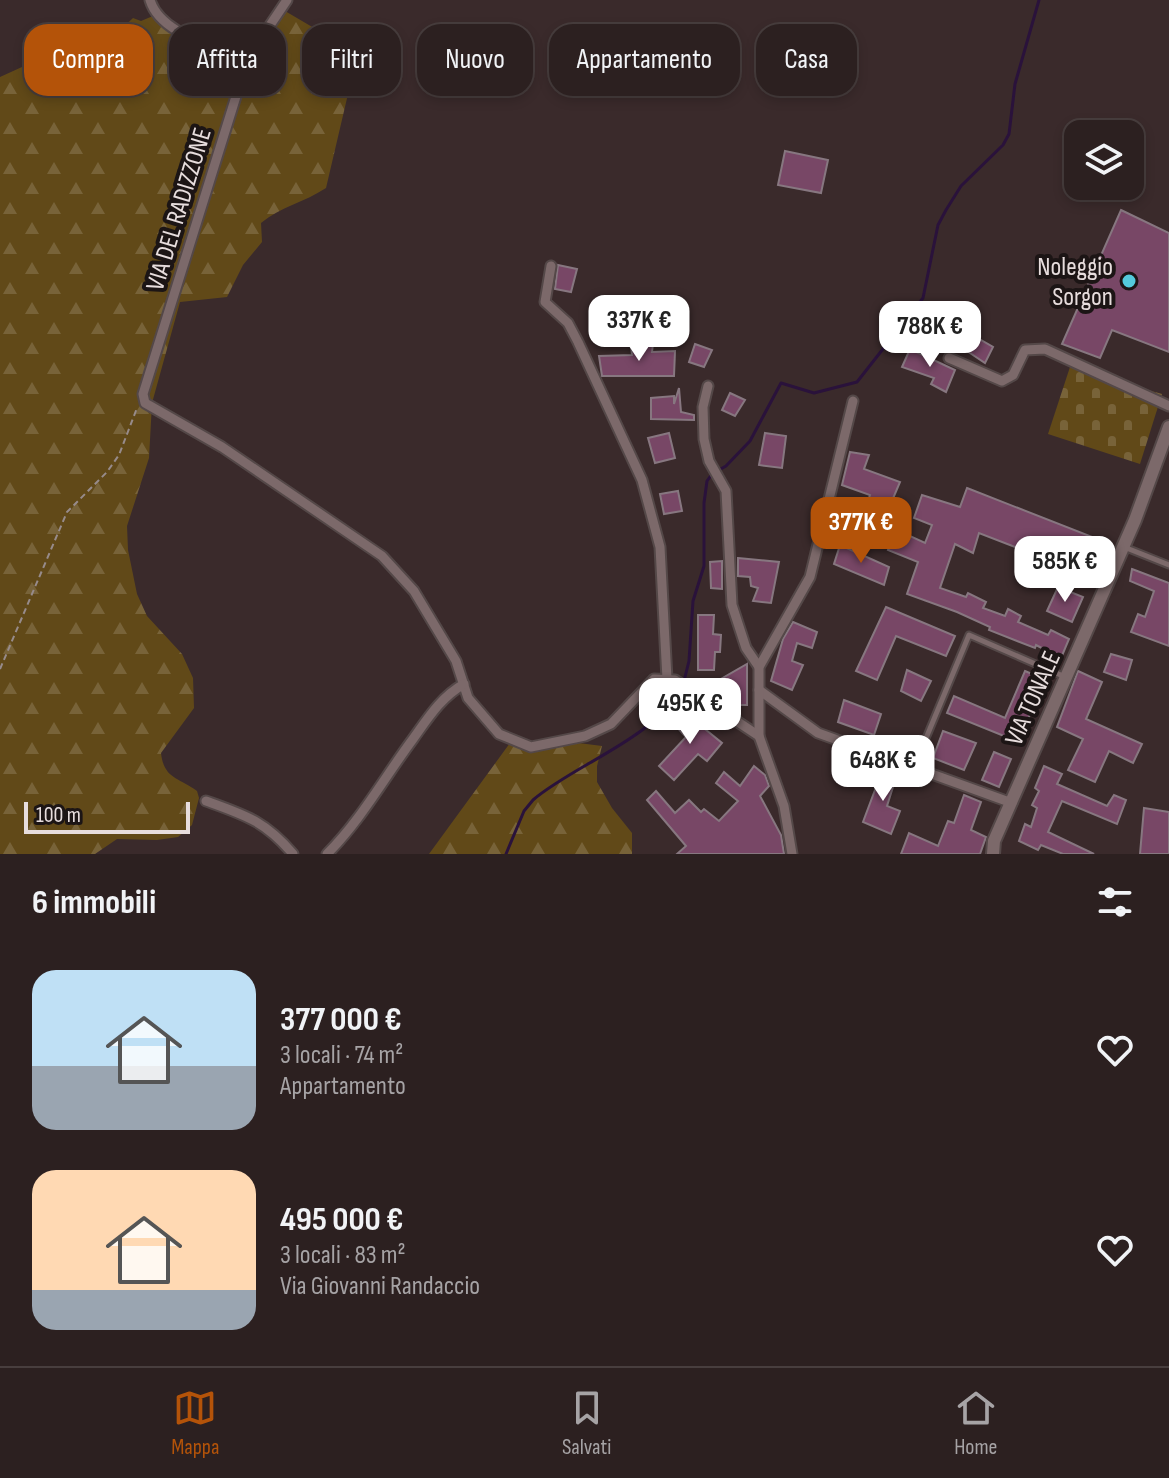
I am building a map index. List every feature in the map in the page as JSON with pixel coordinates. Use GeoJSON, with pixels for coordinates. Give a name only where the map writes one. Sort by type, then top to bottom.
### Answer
{"type":"FeatureCollection","features":[{"type":"Feature","properties":{"kind":"street"},"geometry":{"type":"LineString","coordinates":[[150,0],[155,15],[169,25]]}},
{"type":"Feature","properties":{"kind":"street","name":"VIA DEL RADIZZONE"},"geometry":{"type":"LineString","coordinates":[[271,24],[287,0]]}},
{"type":"Feature","properties":{"kind":"street","name":"VIA DEL RADIZZONE"},"geometry":{"type":"LineString","coordinates":[[143,394],[236,96]]}},
{"type":"Feature","properties":{"kind":"street"},"geometry":{"type":"LineString","coordinates":[[551,266],[545,302],[568,323],[642,480],[660,547],[671,679]]}},
{"type":"Feature","properties":{"kind":"street"},"geometry":{"type":"LineString","coordinates":[[949,358],[1002,381],[1013,375],[1025,350],[1045,349],[1169,406]]}},
{"type":"Feature","properties":{"kind":"street"},"geometry":{"type":"LineString","coordinates":[[708,386],[703,407],[704,439],[709,461],[726,491],[732,605],[746,648],[759,667]]}},
{"type":"Feature","properties":{"kind":"street"},"geometry":{"type":"LineString","coordinates":[[143,394],[145,403],[222,447],[382,556],[414,591],[456,661],[468,698],[499,734],[531,747],[585,736],[611,724],[654,679],[671,679],[759,736]]}},
{"type":"Feature","properties":{"kind":"street"},"geometry":{"type":"LineString","coordinates":[[792,854],[784,806],[759,736],[759,667],[810,577],[853,401]]}},
{"type":"Feature","properties":{"kind":"street","name":"VIA TONALE"},"geometry":{"type":"LineString","coordinates":[[993,854],[994,841],[1135,520],[1169,427]]}},
{"type":"Feature","properties":{"kind":"street"},"geometry":{"type":"LineString","coordinates":[[327,854],[364,811],[432,713],[450,692],[464,684]]}},
{"type":"Feature","properties":{"kind":"street"},"geometry":{"type":"LineString","coordinates":[[759,690],[818,733],[1012,803]]}},
{"type":"Feature","properties":{"kind":"street"},"geometry":{"type":"LineString","coordinates":[[206,801],[255,819],[280,838],[293,854]]}},
{"type":"Feature","properties":{"kind":"lane"},"geometry":{"type":"LineString","coordinates":[[1123,547],[1169,565]]}},
{"type":"Feature","properties":{"kind":"lane"},"geometry":{"type":"LineString","coordinates":[[914,768],[969,635],[1066,677]]}},
{"type":"Feature","properties":{"kind":"path"},"geometry":{"type":"LineString","coordinates":[[0,669],[63,521],[119,455],[143,394]]}},
{"type":"Feature","properties":{"kind":"green space"},"geometry":{"type":"Polygon","coordinates":[[[285,11],[307,24],[302,24],[302,96],[348,96],[326,188],[261,223],[262,242],[243,265],[227,297],[180,302],[152,403],[149,458],[127,526],[128,550],[137,594],[147,616],[182,654],[193,678],[194,708],[161,753],[169,773],[197,791],[199,798],[192,825],[178,837],[117,839],[95,854],[0,854],[0,77],[24,66],[24,96],[153,96],[153,24],[127,24],[133,18],[141,21],[153,16],[169,31],[169,96],[286,96],[286,24],[276,24],[285,11]]]}},
{"type":"Feature","properties":{"kind":"green space"},"geometry":{"type":"Polygon","coordinates":[[[1070,367],[1162,394],[1140,464],[1048,434],[1070,367]]]}},
{"type":"Feature","properties":{"kind":"green space"},"geometry":{"type":"Polygon","coordinates":[[[563,741],[602,746],[597,782],[632,833],[632,854],[429,854],[510,743],[563,741]]]}},
{"type":"Feature","properties":{"kind":"building"},"geometry":{"type":"Polygon","coordinates":[[[785,151],[828,160],[821,193],[778,185],[785,151]]]}},
{"type":"Feature","properties":{"kind":"building","name":"Noleggio Sorgon"},"geometry":{"type":"Polygon","coordinates":[[[1121,210],[1169,233],[1169,352],[1112,330],[1100,358],[1062,344],[1121,210]]]}},
{"type":"Feature","properties":{"kind":"building"},"geometry":{"type":"Polygon","coordinates":[[[558,265],[577,269],[571,292],[555,289],[558,265]]]}},
{"type":"Feature","properties":{"kind":"building"},"geometry":{"type":"Polygon","coordinates":[[[945,327],[973,340],[974,336],[993,347],[985,363],[958,345],[957,348],[939,342],[945,327]]]}},
{"type":"Feature","properties":{"kind":"building"},"geometry":{"type":"Polygon","coordinates":[[[653,344],[652,352],[675,351],[674,376],[602,376],[599,356],[632,355],[631,345],[653,344]]]}},
{"type":"Feature","properties":{"kind":"building"},"geometry":{"type":"Polygon","coordinates":[[[695,344],[712,350],[704,367],[689,362],[695,344]]]}},
{"type":"Feature","properties":{"kind":"building"},"geometry":{"type":"Polygon","coordinates":[[[910,349],[955,370],[946,392],[931,384],[934,378],[902,367],[910,349]]]}},
{"type":"Feature","properties":{"kind":"building"},"geometry":{"type":"Polygon","coordinates":[[[679,388],[681,412],[694,415],[694,420],[651,419],[651,398],[674,396],[674,404],[679,388]]]}},
{"type":"Feature","properties":{"kind":"building"},"geometry":{"type":"Polygon","coordinates":[[[730,393],[745,400],[735,416],[722,410],[730,393]]]}},
{"type":"Feature","properties":{"kind":"building"},"geometry":{"type":"Polygon","coordinates":[[[669,433],[675,458],[655,463],[648,438],[669,433]]]}},
{"type":"Feature","properties":{"kind":"building"},"geometry":{"type":"Polygon","coordinates":[[[765,433],[786,436],[782,468],[759,465],[765,433]]]}},
{"type":"Feature","properties":{"kind":"building"},"geometry":{"type":"Polygon","coordinates":[[[850,452],[869,455],[864,469],[900,482],[889,508],[869,498],[870,495],[842,485],[850,452]]]}},
{"type":"Feature","properties":{"kind":"building"},"geometry":{"type":"Polygon","coordinates":[[[967,488],[1105,542],[1091,574],[1061,560],[1059,564],[979,533],[973,553],[955,544],[940,588],[966,597],[968,593],[986,602],[983,608],[1005,616],[1008,609],[1021,616],[1018,622],[1048,635],[1051,630],[1069,639],[1061,658],[1036,645],[1035,648],[989,630],[990,627],[957,612],[907,594],[918,562],[888,550],[897,530],[925,543],[932,525],[914,518],[922,495],[960,507],[967,488]]]}},
{"type":"Feature","properties":{"kind":"building"},"geometry":{"type":"Polygon","coordinates":[[[678,491],[682,511],[664,514],[660,494],[678,491]]]}},
{"type":"Feature","properties":{"kind":"building"},"geometry":{"type":"Polygon","coordinates":[[[835,506],[859,514],[849,534],[830,528],[835,506]]]}},
{"type":"Feature","properties":{"kind":"building"},"geometry":{"type":"Polygon","coordinates":[[[840,545],[889,567],[884,585],[834,564],[840,545]]]}},
{"type":"Feature","properties":{"kind":"building"},"geometry":{"type":"Polygon","coordinates":[[[738,558],[779,562],[771,603],[753,601],[758,588],[751,586],[750,577],[738,576],[738,558]]]}},
{"type":"Feature","properties":{"kind":"building"},"geometry":{"type":"Polygon","coordinates":[[[722,561],[722,589],[711,588],[710,562],[722,561]]]}},
{"type":"Feature","properties":{"kind":"building"},"geometry":{"type":"Polygon","coordinates":[[[1132,569],[1169,583],[1169,646],[1131,632],[1138,614],[1145,617],[1154,591],[1130,581],[1132,569]]]}},
{"type":"Feature","properties":{"kind":"building"},"geometry":{"type":"Polygon","coordinates":[[[1058,587],[1083,597],[1072,622],[1047,611],[1058,587]]]}},
{"type":"Feature","properties":{"kind":"building"},"geometry":{"type":"Polygon","coordinates":[[[886,607],[955,636],[946,656],[896,636],[877,680],[856,671],[886,607]]]}},
{"type":"Feature","properties":{"kind":"building"},"geometry":{"type":"Polygon","coordinates":[[[698,615],[714,615],[713,634],[721,635],[720,652],[715,652],[714,670],[698,670],[698,615]]]}},
{"type":"Feature","properties":{"kind":"building"},"geometry":{"type":"Polygon","coordinates":[[[793,622],[817,632],[812,648],[797,643],[792,661],[803,665],[792,690],[771,681],[783,639],[793,622]]]}},
{"type":"Feature","properties":{"kind":"building"},"geometry":{"type":"Polygon","coordinates":[[[1111,654],[1132,660],[1126,680],[1104,672],[1111,654]]]}},
{"type":"Feature","properties":{"kind":"building"},"geometry":{"type":"Polygon","coordinates":[[[747,664],[747,705],[738,705],[714,683],[747,664]]]}},
{"type":"Feature","properties":{"kind":"building"},"geometry":{"type":"Polygon","coordinates":[[[907,670],[931,681],[921,701],[901,691],[907,670]]]}},
{"type":"Feature","properties":{"kind":"building"},"geometry":{"type":"Polygon","coordinates":[[[1025,671],[1044,679],[1019,742],[947,713],[954,696],[1005,718],[1025,671]]]}},
{"type":"Feature","properties":{"kind":"building"},"geometry":{"type":"Polygon","coordinates":[[[1078,671],[1102,682],[1086,719],[1142,744],[1133,763],[1109,751],[1095,782],[1068,770],[1083,739],[1057,727],[1078,671]]]}},
{"type":"Feature","properties":{"kind":"building"},"geometry":{"type":"Polygon","coordinates":[[[844,700],[881,714],[874,735],[838,722],[844,700]]]}},
{"type":"Feature","properties":{"kind":"building"},"geometry":{"type":"Polygon","coordinates":[[[689,710],[700,725],[722,743],[707,761],[698,754],[674,780],[659,766],[686,737],[674,724],[689,710]]]}},
{"type":"Feature","properties":{"kind":"building"},"geometry":{"type":"Polygon","coordinates":[[[943,731],[976,743],[964,770],[933,758],[943,731]]]}},
{"type":"Feature","properties":{"kind":"building"},"geometry":{"type":"Polygon","coordinates":[[[994,752],[1011,759],[999,787],[982,780],[994,752]]]}},
{"type":"Feature","properties":{"kind":"building"},"geometry":{"type":"Polygon","coordinates":[[[754,766],[765,775],[769,786],[760,796],[781,835],[784,854],[677,854],[686,846],[647,800],[656,791],[675,813],[689,800],[701,812],[704,809],[719,821],[738,801],[716,783],[724,772],[740,786],[754,766]]]}},
{"type":"Feature","properties":{"kind":"building"},"geometry":{"type":"Polygon","coordinates":[[[884,766],[898,771],[887,806],[900,811],[891,834],[863,822],[884,766]]]}},
{"type":"Feature","properties":{"kind":"building"},"geometry":{"type":"Polygon","coordinates":[[[1044,766],[1062,774],[1057,784],[1107,806],[1114,795],[1126,800],[1117,824],[1062,801],[1048,832],[1094,854],[1063,854],[1041,845],[1038,850],[1019,841],[1025,824],[1031,827],[1037,808],[1032,805],[1039,791],[1035,788],[1044,766]]]}},
{"type":"Feature","properties":{"kind":"building"},"geometry":{"type":"Polygon","coordinates":[[[964,795],[981,802],[971,830],[986,837],[980,854],[901,854],[909,833],[938,846],[948,821],[954,823],[964,795]]]}},
{"type":"Feature","properties":{"kind":"building"},"geometry":{"type":"Polygon","coordinates":[[[1144,808],[1169,812],[1169,854],[1140,854],[1144,808]]]}},
{"type":"Feature","properties":{"kind":"waterway"},"geometry":{"type":"LineString","coordinates":[[684,681],[689,661],[693,601],[704,566],[707,481],[750,441],[781,383],[814,393],[857,382],[923,298],[938,225],[961,186],[1003,145],[1009,134],[1015,84],[1039,0]]}},
{"type":"Feature","properties":{"kind":"waterway"},"geometry":{"type":"LineString","coordinates":[[506,854],[524,811],[533,800],[653,722],[669,706],[680,688]]}},
{"type":"Feature","properties":{"kind":"place","name":"Noleggio Sorgon"},"geometry":{"type":"Point","coordinates":[1129,281]}}]}
